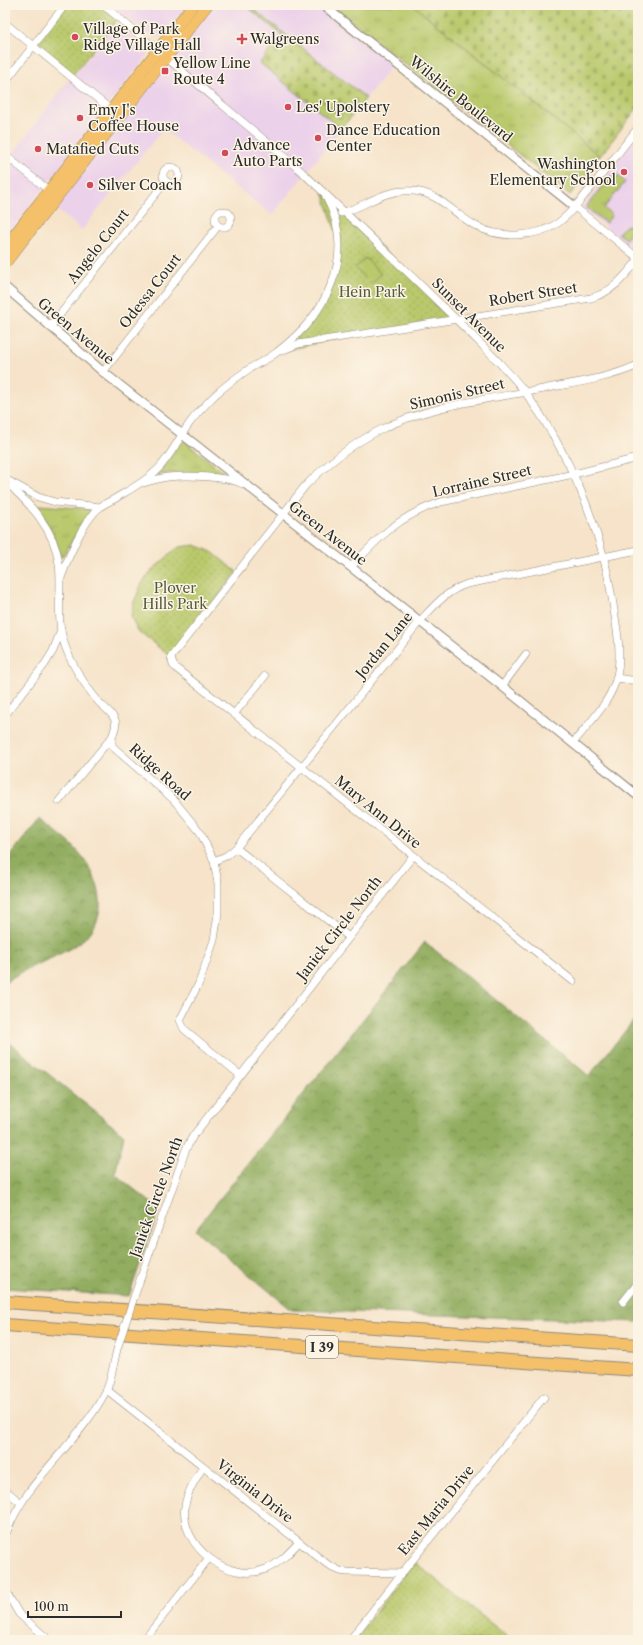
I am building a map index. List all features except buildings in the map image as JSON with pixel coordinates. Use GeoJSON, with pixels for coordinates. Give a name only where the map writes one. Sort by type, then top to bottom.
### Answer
{"type":"FeatureCollection","features":[{"type":"Feature","properties":{"kind":"highway","name":"I 39"},"geometry":{"type":"LineString","coordinates":[[5,1302],[638,1345]]}},
{"type":"Feature","properties":{"kind":"highway","name":"I 39"},"geometry":{"type":"LineString","coordinates":[[5,1325],[638,1370]]}},
{"type":"Feature","properties":{"kind":"main road"},"geometry":{"type":"LineString","coordinates":[[5,263],[53,194],[162,53],[193,5]]}},
{"type":"Feature","properties":{"kind":"main road"},"geometry":{"type":"LineString","coordinates":[[162,53],[207,5]]}},
{"type":"Feature","properties":{"kind":"main road"},"geometry":{"type":"LineString","coordinates":[[5,247],[53,194]]}},
{"type":"Feature","properties":{"kind":"street"},"geometry":{"type":"LineString","coordinates":[[5,82],[66,5]]}},
{"type":"Feature","properties":{"kind":"street","name":"Sunset Avenue"},"geometry":{"type":"LineString","coordinates":[[103,5],[280,153],[323,192],[504,367],[538,411],[574,474],[604,557],[617,631],[619,662],[616,678],[611,691],[600,710],[573,743]]}},
{"type":"Feature","properties":{"kind":"street","name":"Wilshire Boulevard"},"geometry":{"type":"LineString","coordinates":[[323,5],[638,259]]}},
{"type":"Feature","properties":{"kind":"street"},"geometry":{"type":"LineString","coordinates":[[5,23],[116,113]]}},
{"type":"Feature","properties":{"kind":"street"},"geometry":{"type":"LineString","coordinates":[[334,214],[344,212],[396,191],[415,191],[434,197],[478,227],[488,231],[509,235],[529,234],[549,228],[565,217],[575,207],[638,128]]}},
{"type":"Feature","properties":{"kind":"street"},"geometry":{"type":"LineString","coordinates":[[5,155],[53,194]]}},
{"type":"Feature","properties":{"kind":"street","name":"Angelo Court"},"geometry":{"type":"LineString","coordinates":[[50,327],[166,181]]}},
{"type":"Feature","properties":{"kind":"street","name":"Robert Street"},"geometry":{"type":"LineString","coordinates":[[277,352],[314,316],[323,304],[335,278],[339,255],[338,231],[334,214],[323,192]]}},
{"type":"Feature","properties":{"kind":"street","name":"Odessa Court"},"geometry":{"type":"LineString","coordinates":[[103,372],[218,226]]}},
{"type":"Feature","properties":{"kind":"street","name":"Robert Street"},"geometry":{"type":"LineString","coordinates":[[141,484],[158,468],[196,414],[216,394],[248,370],[277,352],[298,344],[595,297],[615,286],[638,259]]}},
{"type":"Feature","properties":{"kind":"street","name":"Green Avenue"},"geometry":{"type":"LineString","coordinates":[[5,287],[103,372],[420,621],[638,796]]}},
{"type":"Feature","properties":{"kind":"street","name":"Simonis Street"},"geometry":{"type":"LineString","coordinates":[[171,661],[171,656],[305,486],[320,471],[359,442],[381,430],[412,417],[439,409],[475,401],[525,393],[610,374],[638,365]]}},
{"type":"Feature","properties":{"kind":"street","name":"Lorraine Street"},"geometry":{"type":"LineString","coordinates":[[351,567],[390,527],[427,506],[574,474],[638,458]]}},
{"type":"Feature","properties":{"kind":"street"},"geometry":{"type":"LineString","coordinates":[[59,582],[72,548],[90,519],[100,507],[141,484],[179,476],[222,478],[237,481],[247,486]]}},
{"type":"Feature","properties":{"kind":"street"},"geometry":{"type":"LineString","coordinates":[[5,480],[38,497],[100,507]]}},
{"type":"Feature","properties":{"kind":"street"},"geometry":{"type":"LineString","coordinates":[[5,480],[27,501],[40,518],[53,542],[59,564],[61,630],[72,662],[84,684],[114,718],[115,727],[111,738],[59,801]]}},
{"type":"Feature","properties":{"kind":"street","name":"Jordan Lane"},"geometry":{"type":"LineString","coordinates":[[214,861],[226,856],[236,848],[420,621],[442,598],[459,587],[638,550]]}},
{"type":"Feature","properties":{"kind":"street"},"geometry":{"type":"LineString","coordinates":[[5,715],[45,664],[53,651],[61,630]]}},
{"type":"Feature","properties":{"kind":"street"},"geometry":{"type":"LineString","coordinates":[[502,686],[526,654]]}},
{"type":"Feature","properties":{"kind":"street","name":"Mary Ann Drive"},"geometry":{"type":"LineString","coordinates":[[171,661],[177,669],[573,981]]}},
{"type":"Feature","properties":{"kind":"street"},"geometry":{"type":"LineString","coordinates":[[234,714],[265,676]]}},
{"type":"Feature","properties":{"kind":"street"},"geometry":{"type":"LineString","coordinates":[[616,678],[638,681]]}},
{"type":"Feature","properties":{"kind":"street","name":"Ridge Road"},"geometry":{"type":"LineString","coordinates":[[111,738],[111,743],[116,750],[173,799],[182,809],[200,832],[214,861],[218,883],[218,913],[214,940],[199,983],[180,1020],[184,1029],[240,1075]]}},
{"type":"Feature","properties":{"kind":"street"},"geometry":{"type":"LineString","coordinates":[[236,848],[349,937]]}},
{"type":"Feature","properties":{"kind":"street","name":"Janick Circle North"},"geometry":{"type":"LineString","coordinates":[[5,1537],[9,1525],[21,1503],[88,1418],[107,1390],[118,1346],[134,1297],[186,1149],[201,1124],[413,856]]}},
{"type":"Feature","properties":{"kind":"street"},"geometry":{"type":"LineString","coordinates":[[623,1302],[638,1283]]}},
{"type":"Feature","properties":{"kind":"street","name":"Virginia Drive"},"geometry":{"type":"LineString","coordinates":[[107,1390],[203,1468],[327,1564],[340,1571],[402,1573]]}},
{"type":"Feature","properties":{"kind":"street","name":"East Maria Drive"},"geometry":{"type":"LineString","coordinates":[[350,1640],[544,1397]]}},
{"type":"Feature","properties":{"kind":"street"},"geometry":{"type":"LineString","coordinates":[[203,1468],[189,1492],[185,1507],[186,1520],[190,1533],[195,1543],[208,1558],[231,1570],[254,1572],[266,1569],[275,1564],[286,1556],[299,1542]]}},
{"type":"Feature","properties":{"kind":"street"},"geometry":{"type":"LineString","coordinates":[[5,1490],[21,1503]]}},
{"type":"Feature","properties":{"kind":"street"},"geometry":{"type":"LineString","coordinates":[[144,1640],[208,1558]]}},
{"type":"Feature","properties":{"kind":"street"},"geometry":{"type":"LineString","coordinates":[[5,1590],[19,1614],[49,1640]]}},
{"type":"Feature","properties":{"kind":"shaded area"},"geometry":{"type":"Polygon","coordinates":[[[109,5],[187,5],[162,36],[155,38],[109,5]]]}},
{"type":"Feature","properties":{"kind":"shaded area"},"geometry":{"type":"Polygon","coordinates":[[[211,5],[245,5],[282,35],[260,63],[341,129],[272,215],[163,129],[82,230],[53,207],[211,5]]]}},
{"type":"Feature","properties":{"kind":"shaded area"},"geometry":{"type":"Polygon","coordinates":[[[248,5],[318,5],[392,65],[366,98],[248,5]]]}},
{"type":"Feature","properties":{"kind":"shaded area"},"geometry":{"type":"Polygon","coordinates":[[[117,23],[146,48],[148,53],[146,57],[5,238],[5,164],[71,77],[74,76],[117,23]]]}},
{"type":"Feature","properties":{"kind":"shaded area","name":"Washington Elementary School"},"geometry":{"type":"Polygon","coordinates":[[[638,135],[638,253],[582,208],[638,135]]]}},
{"type":"Feature","properties":{"kind":"green space"},"geometry":{"type":"Polygon","coordinates":[[[65,5],[103,5],[119,17],[71,77],[33,46],[65,5]]]}},
{"type":"Feature","properties":{"kind":"green space"},"geometry":{"type":"Polygon","coordinates":[[[245,5],[248,5],[366,98],[341,129],[260,63],[282,35],[245,5]]]}},
{"type":"Feature","properties":{"kind":"green space"},"geometry":{"type":"Polygon","coordinates":[[[331,5],[413,5],[600,156],[570,195],[331,5]]]}},
{"type":"Feature","properties":{"kind":"green space"},"geometry":{"type":"Polygon","coordinates":[[[413,5],[638,5],[638,107],[600,156],[413,5]]]}},
{"type":"Feature","properties":{"kind":"green space"},"geometry":{"type":"Polygon","coordinates":[[[619,176],[625,182],[604,208],[612,215],[606,223],[586,207],[609,177],[619,176]]]}},
{"type":"Feature","properties":{"kind":"green space","name":"Hein Park"},"geometry":{"type":"Polygon","coordinates":[[[323,192],[456,319],[338,338],[277,352],[298,333],[330,291],[339,242],[323,192]]]}},
{"type":"Feature","properties":{"kind":"green space"},"geometry":{"type":"Polygon","coordinates":[[[633,221],[637,223],[626,239],[618,233],[633,221]]]}},
{"type":"Feature","properties":{"kind":"green space"},"geometry":{"type":"Polygon","coordinates":[[[366,258],[381,274],[371,284],[355,268],[366,258]]]}},
{"type":"Feature","properties":{"kind":"green space"},"geometry":{"type":"Polygon","coordinates":[[[184,441],[222,471],[222,474],[172,473],[157,475],[181,442],[184,441]]]}},
{"type":"Feature","properties":{"kind":"green space"},"geometry":{"type":"Polygon","coordinates":[[[40,505],[91,510],[62,557],[52,531],[38,509],[40,505]]]}},
{"type":"Feature","properties":{"kind":"green space","name":"Plover Hills Park"},"geometry":{"type":"Polygon","coordinates":[[[195,545],[212,552],[237,572],[171,657],[140,633],[135,626],[131,616],[134,602],[141,585],[152,570],[179,547],[195,545]]]}},
{"type":"Feature","properties":{"kind":"green space"},"geometry":{"type":"Polygon","coordinates":[[[39,819],[72,845],[88,865],[98,888],[100,900],[99,912],[96,923],[90,933],[80,942],[62,953],[23,971],[5,983],[5,862],[39,819]]]}},
{"type":"Feature","properties":{"kind":"green space"},"geometry":{"type":"Polygon","coordinates":[[[425,942],[589,1076],[638,1015],[638,1322],[292,1310],[195,1230],[425,942]]]}},
{"type":"Feature","properties":{"kind":"green space"},"geometry":{"type":"Polygon","coordinates":[[[5,1039],[124,1135],[115,1174],[159,1209],[129,1296],[5,1288],[5,1039]]]}},
{"type":"Feature","properties":{"kind":"green space"},"geometry":{"type":"Polygon","coordinates":[[[414,1562],[512,1640],[354,1640],[414,1562]]]}},
{"type":"Feature","properties":{"kind":"place","name":"Village of Park Ridge Village Hall"},"geometry":{"type":"Point","coordinates":[75,37]}},
{"type":"Feature","properties":{"kind":"place","name":"Walgreens"},"geometry":{"type":"Point","coordinates":[242,39]}},
{"type":"Feature","properties":{"kind":"place","name":"Yellow Line Route 4"},"geometry":{"type":"Point","coordinates":[165,71]}},
{"type":"Feature","properties":{"kind":"place","name":"Les' Upolstery"},"geometry":{"type":"Point","coordinates":[288,107]}},
{"type":"Feature","properties":{"kind":"place","name":"Emy J's Coffee House"},"geometry":{"type":"Point","coordinates":[80,118]}},
{"type":"Feature","properties":{"kind":"place","name":"Dance Education Center"},"geometry":{"type":"Point","coordinates":[318,138]}},
{"type":"Feature","properties":{"kind":"place","name":"Matafied Cuts"},"geometry":{"type":"Point","coordinates":[38,149]}},
{"type":"Feature","properties":{"kind":"place","name":"Advance Auto Parts"},"geometry":{"type":"Point","coordinates":[225,153]}},
{"type":"Feature","properties":{"kind":"place","name":"Washington Elementary School"},"geometry":{"type":"Point","coordinates":[624,172]}},
{"type":"Feature","properties":{"kind":"place","name":"Silver Coach"},"geometry":{"type":"Point","coordinates":[90,185]}}]}
